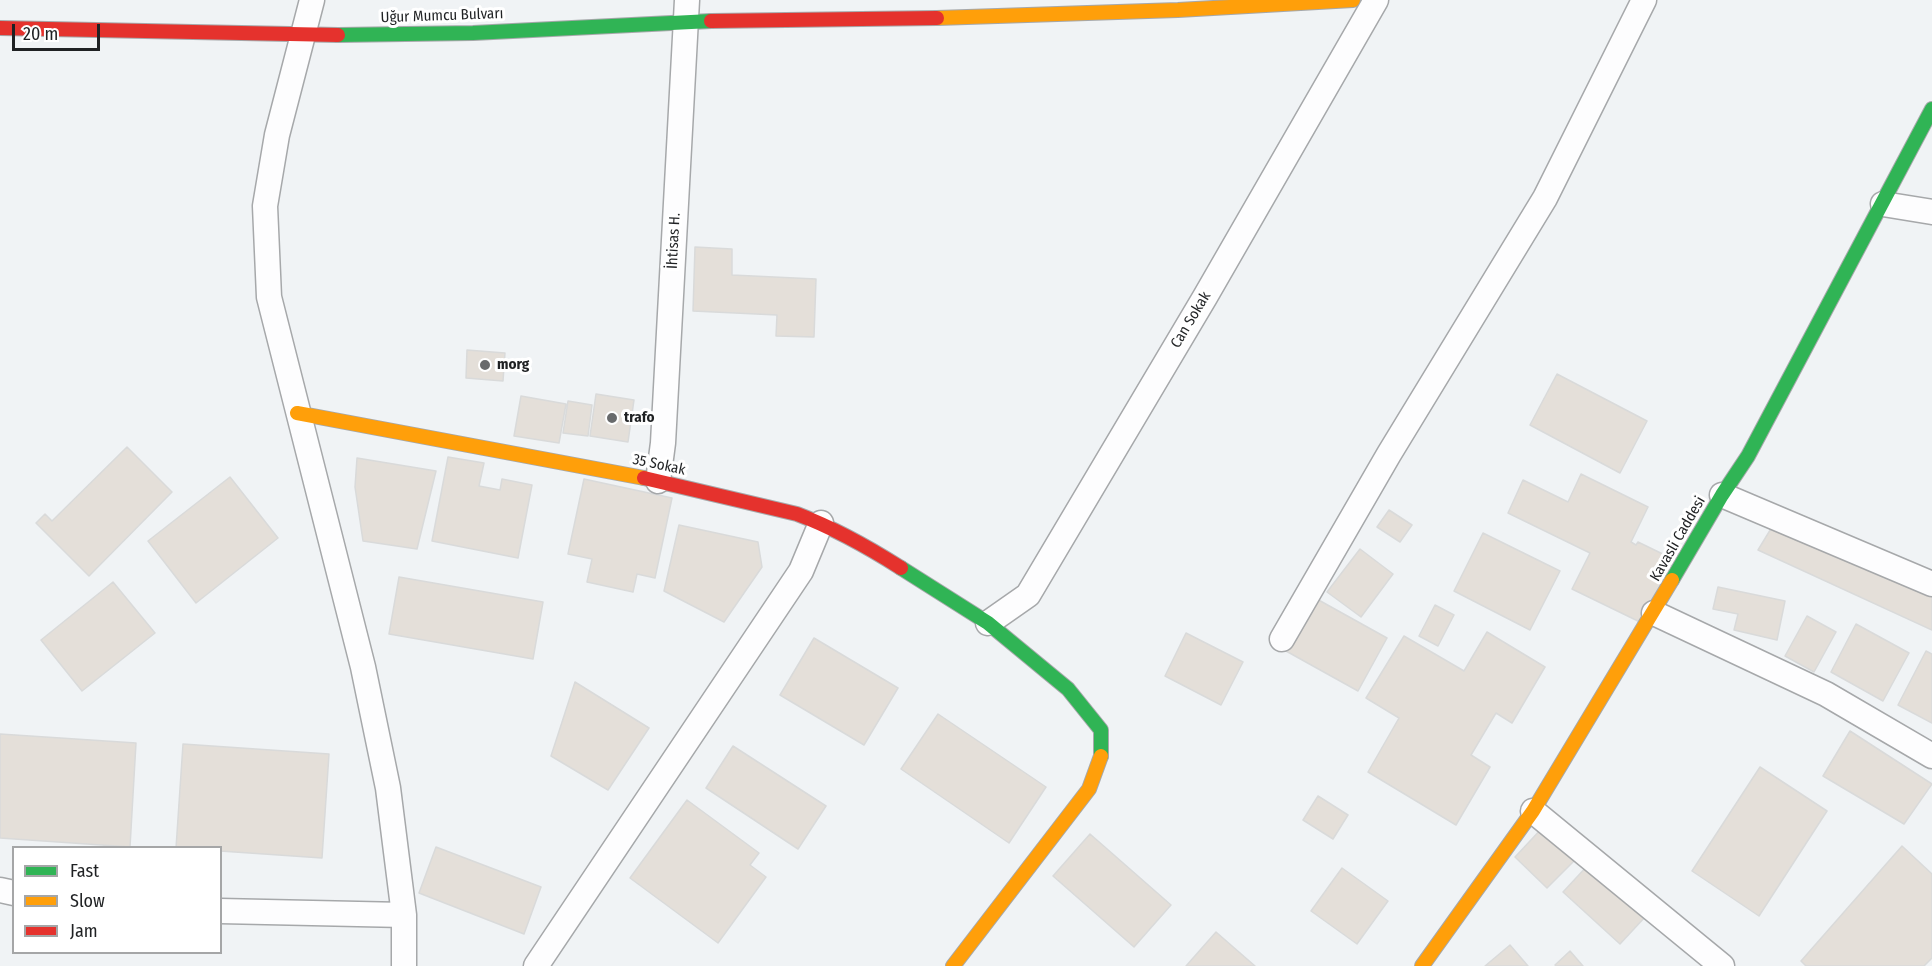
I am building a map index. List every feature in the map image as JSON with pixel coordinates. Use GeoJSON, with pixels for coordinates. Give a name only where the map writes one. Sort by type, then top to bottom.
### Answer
{"type":"FeatureCollection","features":[{"type":"Feature","properties":{"kind":"street"},"geometry":{"type":"LineString","coordinates":[[312,0],[277,135],[265,206],[269,297],[363,667],[388,788],[404,915],[404,966]]}},
{"type":"Feature","properties":{"kind":"street","name":"Uğur Mumcu Bulvarı"},"geometry":{"type":"LineString","coordinates":[[0,28],[302,36],[473,33],[687,11],[940,18],[1178,10],[1353,0]]}},
{"type":"Feature","properties":{"kind":"street","name":"Can Sokak"},"geometry":{"type":"LineString","coordinates":[[988,624],[1028,595],[1205,297],[1376,0]]}},
{"type":"Feature","properties":{"kind":"street"},"geometry":{"type":"LineString","coordinates":[[1282,639],[1389,454],[1545,198],[1644,0]]}},
{"type":"Feature","properties":{"kind":"street","name":"İhtisas H."},"geometry":{"type":"LineString","coordinates":[[658,481],[663,442],[687,11]]}},
{"type":"Feature","properties":{"kind":"street","name":"Kavasli Caddesi"},"geometry":{"type":"LineString","coordinates":[[1422,966],[1533,811],[1654,613],[1722,495],[1748,456],[1932,109]]}},
{"type":"Feature","properties":{"kind":"street"},"geometry":{"type":"LineString","coordinates":[[1883,204],[1932,212]]}},
{"type":"Feature","properties":{"kind":"street","name":"35 Sokak"},"geometry":{"type":"LineString","coordinates":[[297,413],[658,481],[797,514],[821,523],[870,548],[988,624],[1068,688],[1101,730],[1101,759],[1089,789],[953,966]]}},
{"type":"Feature","properties":{"kind":"street"},"geometry":{"type":"LineString","coordinates":[[1722,495],[1932,584]]}},
{"type":"Feature","properties":{"kind":"street"},"geometry":{"type":"LineString","coordinates":[[536,966],[801,571],[821,523]]}},
{"type":"Feature","properties":{"kind":"street"},"geometry":{"type":"LineString","coordinates":[[1654,613],[1826,694],[1932,756]]}},
{"type":"Feature","properties":{"kind":"street"},"geometry":{"type":"LineString","coordinates":[[1533,811],[1722,966]]}},
{"type":"Feature","properties":{"kind":"street"},"geometry":{"type":"LineString","coordinates":[[222,911],[404,915]]}},
{"type":"Feature","properties":{"kind":"building"},"geometry":{"type":"Polygon","coordinates":[[[695,247],[732,249],[732,275],[816,279],[814,337],[776,336],[777,315],[693,311],[695,247]]]}},
{"type":"Feature","properties":{"kind":"building","name":"morg"},"geometry":{"type":"Polygon","coordinates":[[[467,350],[505,353],[503,381],[466,378],[467,350]]]}},
{"type":"Feature","properties":{"kind":"building"},"geometry":{"type":"Polygon","coordinates":[[[1557,374],[1647,421],[1620,473],[1530,425],[1557,374]]]}},
{"type":"Feature","properties":{"kind":"building","name":"trafo"},"geometry":{"type":"Polygon","coordinates":[[[596,394],[634,400],[628,442],[590,436],[596,394]]]}},
{"type":"Feature","properties":{"kind":"building"},"geometry":{"type":"Polygon","coordinates":[[[521,396],[566,404],[559,443],[514,436],[521,396]]]}},
{"type":"Feature","properties":{"kind":"building"},"geometry":{"type":"Polygon","coordinates":[[[568,401],[592,405],[588,436],[563,433],[568,401]]]}},
{"type":"Feature","properties":{"kind":"building"},"geometry":{"type":"Polygon","coordinates":[[[127,447],[172,492],[89,576],[36,523],[45,514],[52,521],[127,447]]]}},
{"type":"Feature","properties":{"kind":"building"},"geometry":{"type":"Polygon","coordinates":[[[448,457],[484,463],[479,486],[500,490],[502,479],[532,485],[518,558],[432,541],[448,457]]]}},
{"type":"Feature","properties":{"kind":"building"},"geometry":{"type":"Polygon","coordinates":[[[357,458],[436,471],[417,549],[363,541],[355,487],[357,458]]]}},
{"type":"Feature","properties":{"kind":"building"},"geometry":{"type":"Polygon","coordinates":[[[1581,474],[1648,507],[1631,542],[1636,545],[1638,542],[1673,559],[1642,623],[1572,589],[1590,553],[1508,513],[1523,480],[1568,502],[1581,474]]]}},
{"type":"Feature","properties":{"kind":"building"},"geometry":{"type":"Polygon","coordinates":[[[230,477],[278,538],[196,603],[148,541],[230,477]]]}},
{"type":"Feature","properties":{"kind":"building"},"geometry":{"type":"Polygon","coordinates":[[[584,479],[672,498],[655,578],[637,574],[633,592],[587,582],[592,559],[568,554],[584,479]]]}},
{"type":"Feature","properties":{"kind":"building"},"geometry":{"type":"Polygon","coordinates":[[[1389,510],[1412,525],[1400,542],[1377,527],[1389,510]]]}},
{"type":"Feature","properties":{"kind":"building"},"geometry":{"type":"Polygon","coordinates":[[[679,525],[758,542],[762,567],[724,622],[664,591],[679,525]]]}},
{"type":"Feature","properties":{"kind":"building"},"geometry":{"type":"Polygon","coordinates":[[[1772,527],[1932,587],[1932,630],[1758,550],[1772,527]]]}},
{"type":"Feature","properties":{"kind":"building"},"geometry":{"type":"Polygon","coordinates":[[[1483,533],[1560,571],[1530,630],[1454,591],[1483,533]]]}},
{"type":"Feature","properties":{"kind":"building"},"geometry":{"type":"Polygon","coordinates":[[[1360,549],[1393,574],[1361,617],[1327,592],[1360,549]]]}},
{"type":"Feature","properties":{"kind":"building"},"geometry":{"type":"Polygon","coordinates":[[[399,577],[543,602],[533,659],[389,634],[399,577]]]}},
{"type":"Feature","properties":{"kind":"building"},"geometry":{"type":"Polygon","coordinates":[[[113,582],[155,633],[82,691],[41,640],[113,582]]]}},
{"type":"Feature","properties":{"kind":"building"},"geometry":{"type":"Polygon","coordinates":[[[1718,587],[1785,601],[1777,640],[1734,630],[1738,614],[1713,609],[1718,587]]]}},
{"type":"Feature","properties":{"kind":"building"},"geometry":{"type":"Polygon","coordinates":[[[1315,598],[1387,638],[1358,691],[1286,651],[1315,598]]]}},
{"type":"Feature","properties":{"kind":"building"},"geometry":{"type":"Polygon","coordinates":[[[1435,605],[1454,615],[1438,646],[1419,636],[1435,605]]]}},
{"type":"Feature","properties":{"kind":"building"},"geometry":{"type":"Polygon","coordinates":[[[1807,616],[1836,632],[1814,672],[1785,656],[1807,616]]]}},
{"type":"Feature","properties":{"kind":"building"},"geometry":{"type":"Polygon","coordinates":[[[1856,624],[1909,653],[1883,701],[1831,672],[1856,624]]]}},
{"type":"Feature","properties":{"kind":"building"},"geometry":{"type":"Polygon","coordinates":[[[1487,632],[1545,667],[1512,723],[1496,713],[1471,755],[1490,767],[1456,825],[1368,772],[1399,718],[1366,698],[1404,636],[1464,671],[1487,632]]]}},
{"type":"Feature","properties":{"kind":"building"},"geometry":{"type":"Polygon","coordinates":[[[1186,633],[1243,662],[1221,705],[1165,676],[1186,633]]]}},
{"type":"Feature","properties":{"kind":"building"},"geometry":{"type":"Polygon","coordinates":[[[814,638],[898,688],[864,745],[780,695],[814,638]]]}},
{"type":"Feature","properties":{"kind":"building"},"geometry":{"type":"Polygon","coordinates":[[[1926,651],[1932,654],[1932,723],[1898,705],[1926,651]]]}},
{"type":"Feature","properties":{"kind":"building"},"geometry":{"type":"Polygon","coordinates":[[[575,682],[649,728],[608,790],[551,756],[575,682]]]}},
{"type":"Feature","properties":{"kind":"building"},"geometry":{"type":"Polygon","coordinates":[[[938,714],[1046,787],[1009,843],[901,769],[938,714]]]}},
{"type":"Feature","properties":{"kind":"building"},"geometry":{"type":"Polygon","coordinates":[[[1850,731],[1932,784],[1904,824],[1823,776],[1850,731]]]}},
{"type":"Feature","properties":{"kind":"building"},"geometry":{"type":"Polygon","coordinates":[[[0,734],[136,743],[130,846],[0,838],[0,734]]]}},
{"type":"Feature","properties":{"kind":"building"},"geometry":{"type":"Polygon","coordinates":[[[183,744],[329,754],[322,858],[222,851],[222,846],[176,846],[183,744]]]}},
{"type":"Feature","properties":{"kind":"building"},"geometry":{"type":"Polygon","coordinates":[[[733,746],[826,806],[798,849],[706,788],[733,746]]]}},
{"type":"Feature","properties":{"kind":"building"},"geometry":{"type":"Polygon","coordinates":[[[1760,767],[1827,811],[1759,916],[1692,871],[1760,767]]]}},
{"type":"Feature","properties":{"kind":"building"},"geometry":{"type":"Polygon","coordinates":[[[1318,796],[1348,815],[1333,839],[1303,820],[1318,796]]]}},
{"type":"Feature","properties":{"kind":"building"},"geometry":{"type":"Polygon","coordinates":[[[687,800],[759,853],[750,865],[766,877],[718,943],[630,878],[687,800]]]}},
{"type":"Feature","properties":{"kind":"building"},"geometry":{"type":"Polygon","coordinates":[[[1544,826],[1577,858],[1547,888],[1515,857],[1544,826]]]}},
{"type":"Feature","properties":{"kind":"building"},"geometry":{"type":"Polygon","coordinates":[[[1090,834],[1171,905],[1134,947],[1053,876],[1090,834]]]}},
{"type":"Feature","properties":{"kind":"building"},"geometry":{"type":"Polygon","coordinates":[[[1902,846],[1932,874],[1932,958],[1924,966],[1806,966],[1801,961],[1902,846]]]}},
{"type":"Feature","properties":{"kind":"building"},"geometry":{"type":"Polygon","coordinates":[[[436,847],[541,887],[524,934],[419,893],[436,847]]]}},
{"type":"Feature","properties":{"kind":"building"},"geometry":{"type":"Polygon","coordinates":[[[1589,864],[1646,916],[1620,944],[1563,892],[1589,864]]]}},
{"type":"Feature","properties":{"kind":"building"},"geometry":{"type":"Polygon","coordinates":[[[1342,868],[1388,901],[1357,944],[1311,911],[1342,868]]]}},
{"type":"Feature","properties":{"kind":"building"},"geometry":{"type":"Polygon","coordinates":[[[1216,932],[1255,966],[1186,966],[1216,932]]]}},
{"type":"Feature","properties":{"kind":"building"},"geometry":{"type":"Polygon","coordinates":[[[1510,945],[1528,966],[1485,966],[1510,945]]]}},
{"type":"Feature","properties":{"kind":"building"},"geometry":{"type":"Polygon","coordinates":[[[1570,951],[1583,966],[1555,965],[1570,951]]]}},
{"type":"Feature","properties":{"kind":"traffic: fast"},"geometry":{"type":"LineString","coordinates":[[338,35],[473,33],[711,21]]}},
{"type":"Feature","properties":{"kind":"traffic: fast"},"geometry":{"type":"LineString","coordinates":[[1672,580],[1748,456],[1932,109]]}},
{"type":"Feature","properties":{"kind":"traffic: fast"},"geometry":{"type":"LineString","coordinates":[[901,568],[988,623],[1068,689],[1101,730],[1101,756]]}},
{"type":"Feature","properties":{"kind":"traffic: slow"},"geometry":{"type":"LineString","coordinates":[[937,18],[1178,10],[1353,0]]}},
{"type":"Feature","properties":{"kind":"traffic: slow"},"geometry":{"type":"LineString","coordinates":[[297,413],[644,478]]}},
{"type":"Feature","properties":{"kind":"traffic: slow"},"geometry":{"type":"LineString","coordinates":[[1422,966],[1533,811],[1672,580]]}},
{"type":"Feature","properties":{"kind":"traffic: slow"},"geometry":{"type":"LineString","coordinates":[[953,966],[1089,789],[1101,756]]}},
{"type":"Feature","properties":{"kind":"traffic: jam"},"geometry":{"type":"LineString","coordinates":[[711,21],[937,18]]}},
{"type":"Feature","properties":{"kind":"traffic: jam"},"geometry":{"type":"LineString","coordinates":[[0,28],[338,35]]}},
{"type":"Feature","properties":{"kind":"traffic: jam"},"geometry":{"type":"LineString","coordinates":[[644,478],[797,514],[850,538],[901,568]]}},
{"type":"Feature","properties":{"kind":"place","name":"morg"},"geometry":{"type":"Point","coordinates":[485,365]}},
{"type":"Feature","properties":{"kind":"place","name":"trafo"},"geometry":{"type":"Point","coordinates":[612,418]}}]}
